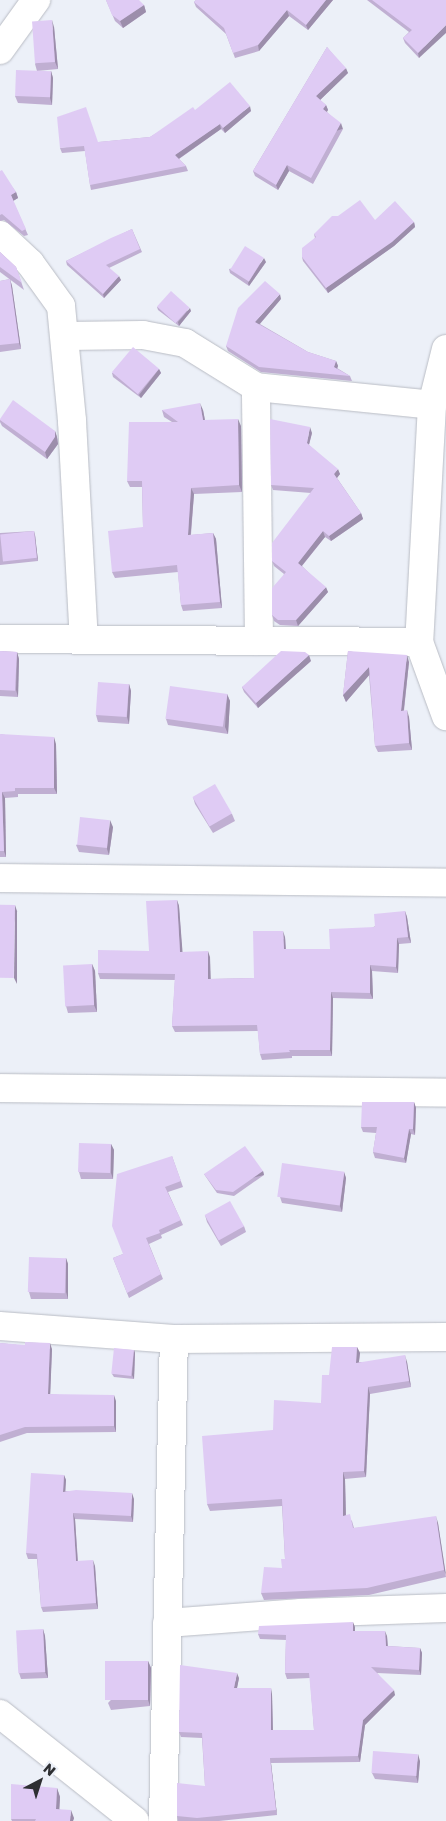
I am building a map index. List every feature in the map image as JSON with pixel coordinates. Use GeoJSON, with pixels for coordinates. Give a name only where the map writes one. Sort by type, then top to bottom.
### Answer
{"type":"FeatureCollection","features":[{"type":"Feature","properties":{"kind":"street"},"geometry":{"type":"LineString","coordinates":[[0,50],[36,0]]}},
{"type":"Feature","properties":{"kind":"street"},"geometry":{"type":"LineString","coordinates":[[0,235],[30,263],[48,285],[61,306],[66,336],[84,640]]}},
{"type":"Feature","properties":{"kind":"street"},"geometry":{"type":"LineString","coordinates":[[66,336],[143,335],[185,343],[256,387],[432,405]]}},
{"type":"Feature","properties":{"kind":"street"},"geometry":{"type":"LineString","coordinates":[[446,349],[432,405],[419,642],[446,716]]}},
{"type":"Feature","properties":{"kind":"street"},"geometry":{"type":"LineString","coordinates":[[256,387],[259,641]]}},
{"type":"Feature","properties":{"kind":"street"},"geometry":{"type":"LineString","coordinates":[[0,640],[419,642]]}},
{"type":"Feature","properties":{"kind":"street"},"geometry":{"type":"LineString","coordinates":[[0,878],[446,883]]}},
{"type":"Feature","properties":{"kind":"street"},"geometry":{"type":"LineString","coordinates":[[0,1088],[446,1093]]}},
{"type":"Feature","properties":{"kind":"street"},"geometry":{"type":"LineString","coordinates":[[0,1326],[174,1338],[446,1337]]}},
{"type":"Feature","properties":{"kind":"street"},"geometry":{"type":"LineString","coordinates":[[163,1821],[174,1338]]}},
{"type":"Feature","properties":{"kind":"street"},"geometry":{"type":"LineString","coordinates":[[167,1623],[300,1613],[446,1608]]}},
{"type":"Feature","properties":{"kind":"street"},"geometry":{"type":"LineString","coordinates":[[0,1714],[135,1821]]}},
{"type":"Feature","properties":{"kind":"building"},"geometry":{"type":"Polygon","coordinates":[[[106,0],[139,0],[144,5],[120,21],[112,15],[106,0]]]}},
{"type":"Feature","properties":{"kind":"building"},"geometry":{"type":"Polygon","coordinates":[[[196,0],[326,0],[306,25],[287,10],[258,45],[233,53],[224,28],[194,2],[196,0]]]}},
{"type":"Feature","properties":{"kind":"building"},"geometry":{"type":"Polygon","coordinates":[[[372,0],[446,0],[446,25],[418,53],[403,38],[412,30],[372,0]]]}},
{"type":"Feature","properties":{"kind":"building"},"geometry":{"type":"Polygon","coordinates":[[[52,20],[55,62],[35,63],[32,21],[52,20]]]}},
{"type":"Feature","properties":{"kind":"building"},"geometry":{"type":"Polygon","coordinates":[[[327,47],[346,68],[316,96],[326,105],[323,109],[341,123],[311,178],[287,165],[276,185],[253,171],[327,47]]]}},
{"type":"Feature","properties":{"kind":"building"},"geometry":{"type":"Polygon","coordinates":[[[16,70],[51,71],[50,97],[15,96],[16,70]]]}},
{"type":"Feature","properties":{"kind":"building"},"geometry":{"type":"Polygon","coordinates":[[[230,82],[250,106],[223,128],[220,124],[175,155],[186,166],[90,185],[84,146],[60,148],[57,117],[86,107],[98,142],[150,137],[193,107],[195,110],[230,82]]]}},
{"type":"Feature","properties":{"kind":"building"},"geometry":{"type":"Polygon","coordinates":[[[2,170],[16,192],[11,195],[26,229],[22,231],[2,214],[0,215],[0,171],[2,170]]]}},
{"type":"Feature","properties":{"kind":"building"},"geometry":{"type":"Polygon","coordinates":[[[360,200],[375,220],[395,201],[414,222],[392,242],[326,288],[302,257],[302,248],[316,237],[314,234],[332,216],[338,216],[360,200]]]}},
{"type":"Feature","properties":{"kind":"building"},"geometry":{"type":"Polygon","coordinates":[[[132,229],[140,249],[106,265],[119,276],[103,294],[66,261],[111,238],[132,229]]]}},
{"type":"Feature","properties":{"kind":"building"},"geometry":{"type":"Polygon","coordinates":[[[245,246],[264,258],[249,281],[230,270],[245,246]]]}},
{"type":"Feature","properties":{"kind":"building"},"geometry":{"type":"Polygon","coordinates":[[[0,252],[16,267],[22,283],[0,267],[0,252]]]}},
{"type":"Feature","properties":{"kind":"building"},"geometry":{"type":"Polygon","coordinates":[[[10,279],[19,343],[0,345],[0,281],[10,279]]]}},
{"type":"Feature","properties":{"kind":"building"},"geometry":{"type":"Polygon","coordinates":[[[265,281],[280,294],[255,322],[308,352],[336,361],[334,367],[350,376],[259,367],[226,346],[238,308],[265,281]]]}},
{"type":"Feature","properties":{"kind":"building"},"geometry":{"type":"Polygon","coordinates":[[[171,291],[190,308],[176,323],[157,307],[171,291]]]}},
{"type":"Feature","properties":{"kind":"building"},"geometry":{"type":"Polygon","coordinates":[[[133,347],[159,369],[138,394],[112,372],[133,347]]]}},
{"type":"Feature","properties":{"kind":"building"},"geometry":{"type":"Polygon","coordinates":[[[13,400],[55,431],[55,437],[45,452],[0,420],[13,400]]]}},
{"type":"Feature","properties":{"kind":"building"},"geometry":{"type":"Polygon","coordinates":[[[200,403],[203,420],[238,419],[239,485],[191,488],[188,535],[213,533],[220,602],[181,605],[177,565],[112,572],[108,531],[143,527],[142,481],[127,481],[129,422],[178,422],[162,410],[200,403]]]}},
{"type":"Feature","properties":{"kind":"building"},"geometry":{"type":"Polygon","coordinates":[[[270,419],[310,427],[307,443],[338,469],[334,474],[361,513],[329,536],[323,531],[298,563],[326,587],[296,620],[278,620],[272,615],[272,588],[286,572],[272,561],[272,543],[314,488],[271,485],[270,419]]]}},
{"type":"Feature","properties":{"kind":"building"},"geometry":{"type":"Polygon","coordinates":[[[34,531],[37,558],[3,561],[0,535],[34,531]]]}},
{"type":"Feature","properties":{"kind":"building"},"geometry":{"type":"Polygon","coordinates":[[[0,651],[17,652],[15,691],[0,690],[0,651]]]}},
{"type":"Feature","properties":{"kind":"building"},"geometry":{"type":"Polygon","coordinates":[[[281,651],[305,652],[309,655],[256,703],[242,687],[281,651]]]}},
{"type":"Feature","properties":{"kind":"building"},"geometry":{"type":"Polygon","coordinates":[[[348,651],[407,655],[401,711],[407,710],[409,743],[375,746],[369,667],[343,695],[348,651]]]}},
{"type":"Feature","properties":{"kind":"building"},"geometry":{"type":"Polygon","coordinates":[[[98,682],[129,684],[127,717],[96,715],[98,682]]]}},
{"type":"Feature","properties":{"kind":"building"},"geometry":{"type":"Polygon","coordinates":[[[170,686],[227,694],[223,727],[165,719],[170,686]]]}},
{"type":"Feature","properties":{"kind":"building"},"geometry":{"type":"Polygon","coordinates":[[[0,734],[54,737],[54,788],[15,788],[15,791],[2,792],[4,851],[0,851],[0,734]]]}},
{"type":"Feature","properties":{"kind":"building"},"geometry":{"type":"Polygon","coordinates":[[[215,784],[232,813],[209,826],[192,797],[215,784]]]}},
{"type":"Feature","properties":{"kind":"building"},"geometry":{"type":"Polygon","coordinates":[[[80,817],[110,820],[107,848],[77,845],[80,817]]]}},
{"type":"Feature","properties":{"kind":"building"},"geometry":{"type":"Polygon","coordinates":[[[177,900],[180,952],[208,951],[208,979],[254,978],[253,931],[283,931],[284,949],[330,949],[329,929],[375,927],[374,914],[405,911],[408,937],[397,938],[396,967],[370,965],[370,993],[331,992],[330,1050],[289,1050],[290,1052],[260,1054],[257,1025],[172,1026],[175,974],[98,973],[98,950],[149,951],[146,901],[177,900]]]}},
{"type":"Feature","properties":{"kind":"building"},"geometry":{"type":"Polygon","coordinates":[[[0,905],[15,905],[14,978],[0,978],[0,905]]]}},
{"type":"Feature","properties":{"kind":"building"},"geometry":{"type":"Polygon","coordinates":[[[92,964],[94,1005],[65,1006],[63,966],[92,964]]]}},
{"type":"Feature","properties":{"kind":"building"},"geometry":{"type":"Polygon","coordinates":[[[362,1102],[414,1102],[413,1129],[409,1129],[404,1158],[373,1152],[377,1127],[361,1127],[362,1102]]]}},
{"type":"Feature","properties":{"kind":"building"},"geometry":{"type":"Polygon","coordinates":[[[79,1143],[111,1144],[110,1173],[78,1172],[79,1143]]]}},
{"type":"Feature","properties":{"kind":"building"},"geometry":{"type":"Polygon","coordinates":[[[245,1146],[263,1171],[233,1192],[216,1190],[204,1174],[245,1146]]]}},
{"type":"Feature","properties":{"kind":"building"},"geometry":{"type":"Polygon","coordinates":[[[172,1156],[181,1181],[165,1187],[181,1220],[159,1230],[160,1233],[146,1238],[161,1274],[127,1293],[113,1258],[123,1254],[112,1226],[117,1174],[172,1156]]]}},
{"type":"Feature","properties":{"kind":"building"},"geometry":{"type":"Polygon","coordinates":[[[282,1163],[344,1172],[340,1205],[277,1197],[282,1163]]]}},
{"type":"Feature","properties":{"kind":"building"},"geometry":{"type":"Polygon","coordinates":[[[230,1201],[244,1226],[219,1240],[205,1215],[230,1201]]]}},
{"type":"Feature","properties":{"kind":"building"},"geometry":{"type":"Polygon","coordinates":[[[29,1257],[66,1258],[65,1293],[28,1292],[29,1257]]]}},
{"type":"Feature","properties":{"kind":"building"},"geometry":{"type":"Polygon","coordinates":[[[25,1342],[50,1343],[48,1394],[114,1395],[114,1426],[25,1427],[0,1435],[0,1343],[25,1345],[25,1342]]]}},
{"type":"Feature","properties":{"kind":"building"},"geometry":{"type":"Polygon","coordinates":[[[332,1347],[357,1347],[356,1363],[405,1355],[409,1381],[368,1387],[364,1471],[343,1472],[343,1516],[350,1514],[353,1528],[436,1516],[444,1570],[367,1588],[261,1593],[264,1567],[282,1568],[281,1559],[285,1559],[282,1499],[207,1504],[202,1436],[273,1430],[274,1400],[321,1403],[322,1375],[329,1375],[332,1347]]]}},
{"type":"Feature","properties":{"kind":"building"},"geometry":{"type":"Polygon","coordinates":[[[114,1348],[134,1350],[131,1376],[111,1374],[114,1348]]]}},
{"type":"Feature","properties":{"kind":"building"},"geometry":{"type":"Polygon","coordinates":[[[31,1473],[64,1475],[63,1492],[76,1490],[132,1493],[131,1516],[73,1513],[76,1561],[93,1560],[96,1603],[41,1607],[37,1554],[26,1553],[31,1473]]]}},
{"type":"Feature","properties":{"kind":"building"},"geometry":{"type":"Polygon","coordinates":[[[353,1622],[353,1631],[385,1631],[386,1646],[420,1648],[419,1670],[371,1667],[394,1690],[363,1720],[358,1756],[270,1758],[276,1810],[197,1818],[177,1816],[177,1783],[205,1786],[202,1733],[179,1732],[180,1665],[237,1673],[234,1688],[271,1688],[271,1730],[314,1730],[309,1673],[285,1673],[286,1635],[258,1634],[259,1626],[353,1622]]]}},
{"type":"Feature","properties":{"kind":"building"},"geometry":{"type":"Polygon","coordinates":[[[43,1629],[45,1672],[18,1673],[16,1630],[43,1629]]]}},
{"type":"Feature","properties":{"kind":"building"},"geometry":{"type":"Polygon","coordinates":[[[105,1661],[148,1661],[148,1700],[105,1700],[105,1661]]]}},
{"type":"Feature","properties":{"kind":"building"},"geometry":{"type":"Polygon","coordinates":[[[373,1751],[418,1754],[416,1776],[371,1773],[373,1751]]]}},
{"type":"Feature","properties":{"kind":"building"},"geometry":{"type":"Polygon","coordinates":[[[11,1784],[57,1788],[56,1809],[71,1810],[70,1821],[11,1819],[11,1784]]]}}]}
